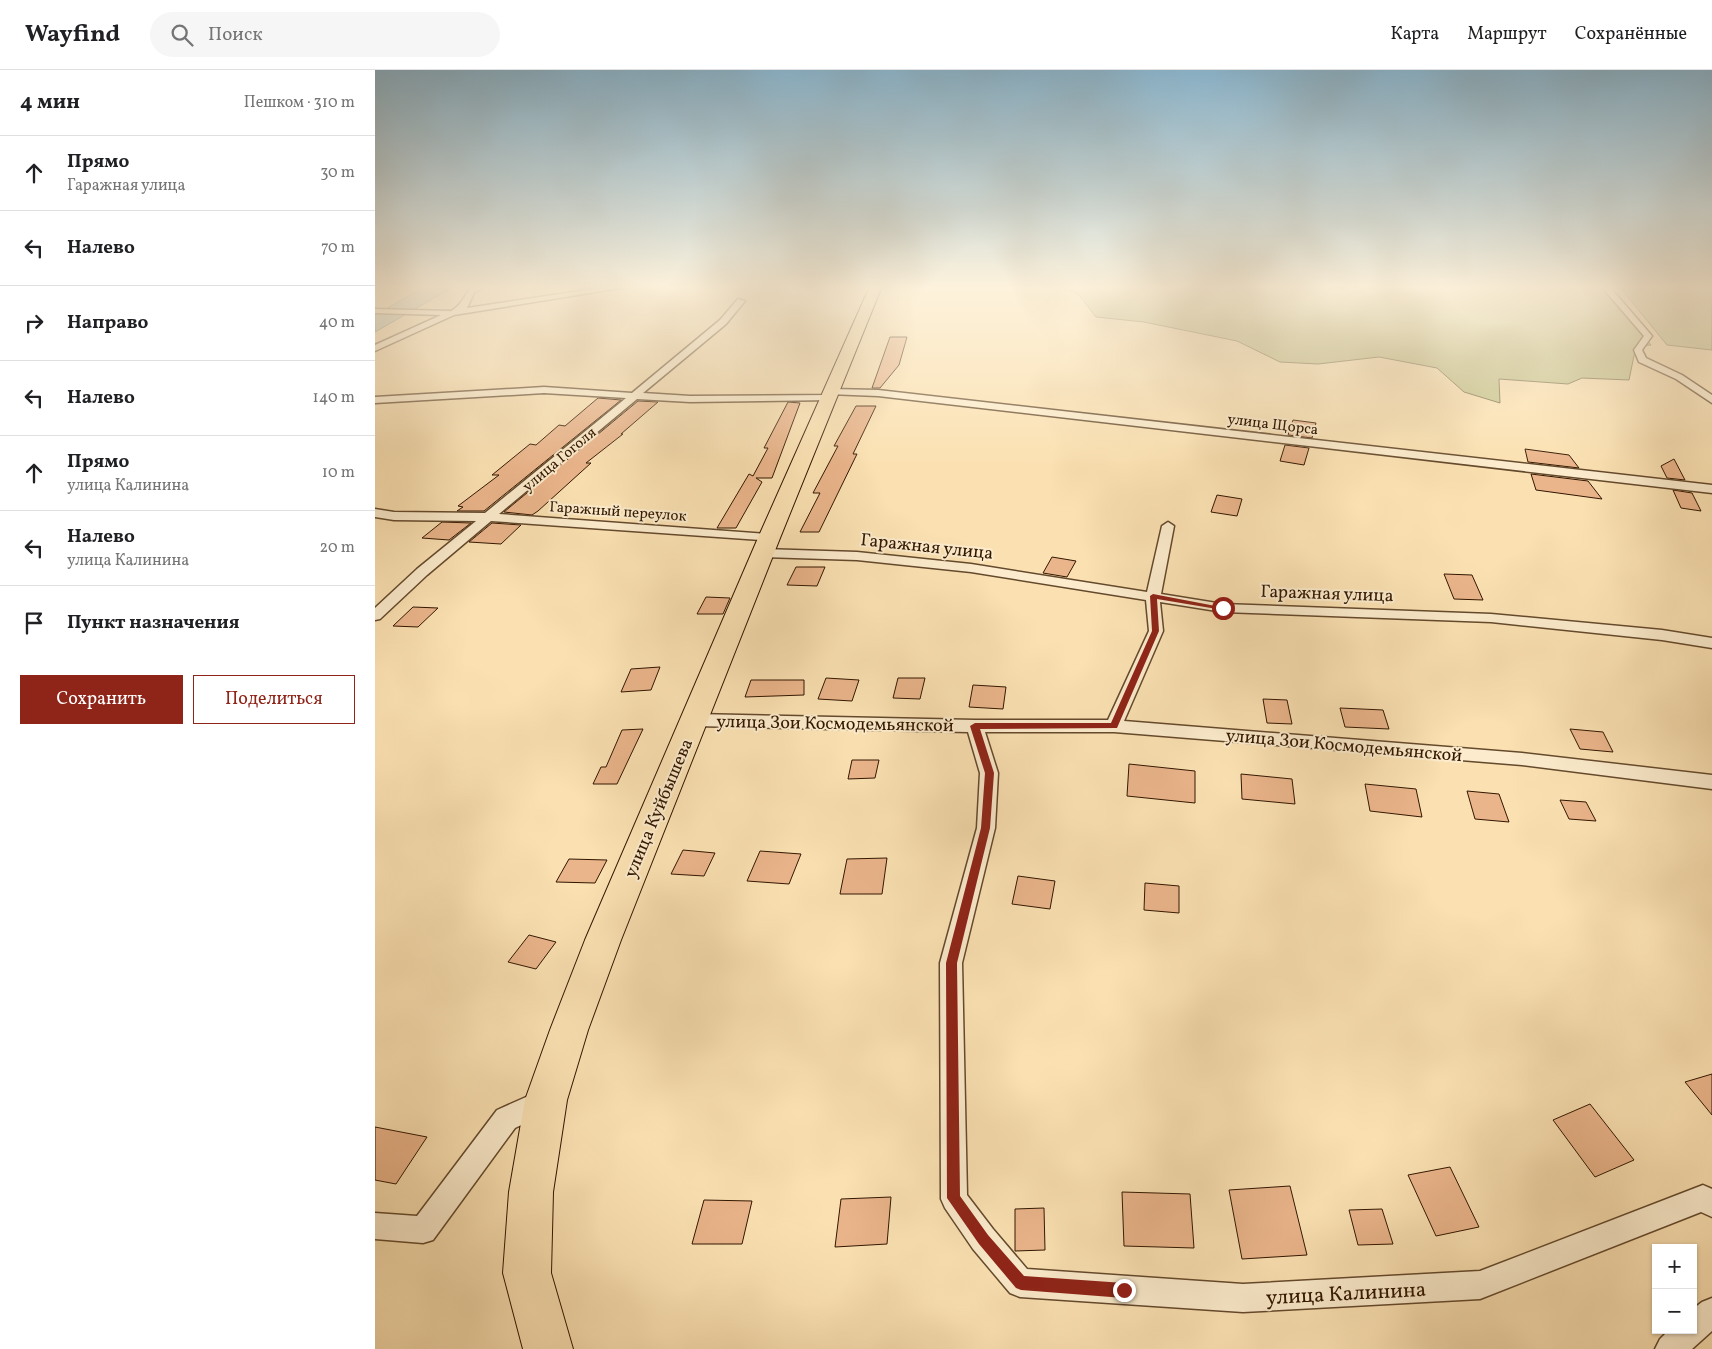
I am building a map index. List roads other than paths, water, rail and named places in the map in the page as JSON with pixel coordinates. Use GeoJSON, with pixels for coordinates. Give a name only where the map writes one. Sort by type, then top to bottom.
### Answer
{"type":"FeatureCollection","features":[{"type":"Feature","properties":{"kind":"highway","name":"улица Куйбышева"},"geometry":{"type":"LineString","coordinates":[[548,1349],[527,1273],[531,1192],[546,1100],[569,1030],[603,940],[766,545],[851,346]]}},
{"type":"Feature","properties":{"kind":"street","name":"улица Гоголя"},"geometry":{"type":"LineString","coordinates":[[375,616],[422,572],[695,346]]}},
{"type":"Feature","properties":{"kind":"street"},"geometry":{"type":"LineString","coordinates":[[1641,346],[1638,350],[1642,360],[1677,375],[1701,389],[1712,400]]}},
{"type":"Feature","properties":{"kind":"street"},"geometry":{"type":"LineString","coordinates":[[375,400],[406,400],[544,390],[691,399],[830,395]]}},
{"type":"Feature","properties":{"kind":"street","name":"улица Щорса"},"geometry":{"type":"LineString","coordinates":[[830,395],[878,393],[1712,489]]}},
{"type":"Feature","properties":{"kind":"street","name":"Гаражный переулок"},"geometry":{"type":"LineString","coordinates":[[375,513],[394,516],[489,518],[766,545]]}},
{"type":"Feature","properties":{"kind":"street"},"geometry":{"type":"LineString","coordinates":[[1114,726],[1156,631],[1153,596],[1168,526]]}},
{"type":"Feature","properties":{"kind":"street","name":"Гаражная улица"},"geometry":{"type":"LineString","coordinates":[[766,545],[971,568],[1223,608],[1491,618],[1662,635],[1712,643]]}},
{"type":"Feature","properties":{"kind":"street","name":"улица Зои Космодемьянской"},"geometry":{"type":"LineString","coordinates":[[695,720],[975,726],[1114,726],[1522,759],[1712,782]]}},
{"type":"Feature","properties":{"kind":"street","name":"улица Зои Космодемьянской"},"geometry":{"type":"LineString","coordinates":[[975,726],[989,773],[986,828],[951,963],[954,1198],[983,1240]]}},
{"type":"Feature","properties":{"kind":"street"},"geometry":{"type":"LineString","coordinates":[[375,1226],[423,1230],[506,1119],[546,1100]]}},
{"type":"Feature","properties":{"kind":"street","name":"улица Калинина"},"geometry":{"type":"LineString","coordinates":[[983,1240],[1021,1283],[1243,1298],[1480,1285],[1703,1198],[1712,1204]]}},
{"type":"Feature","properties":{"kind":"street"},"geometry":{"type":"LineString","coordinates":[[1697,1326],[1712,1312]]}},
{"type":"Feature","properties":{"kind":"street"},"geometry":{"type":"LineString","coordinates":[[1670,1349],[1687,1334]]}}]}
